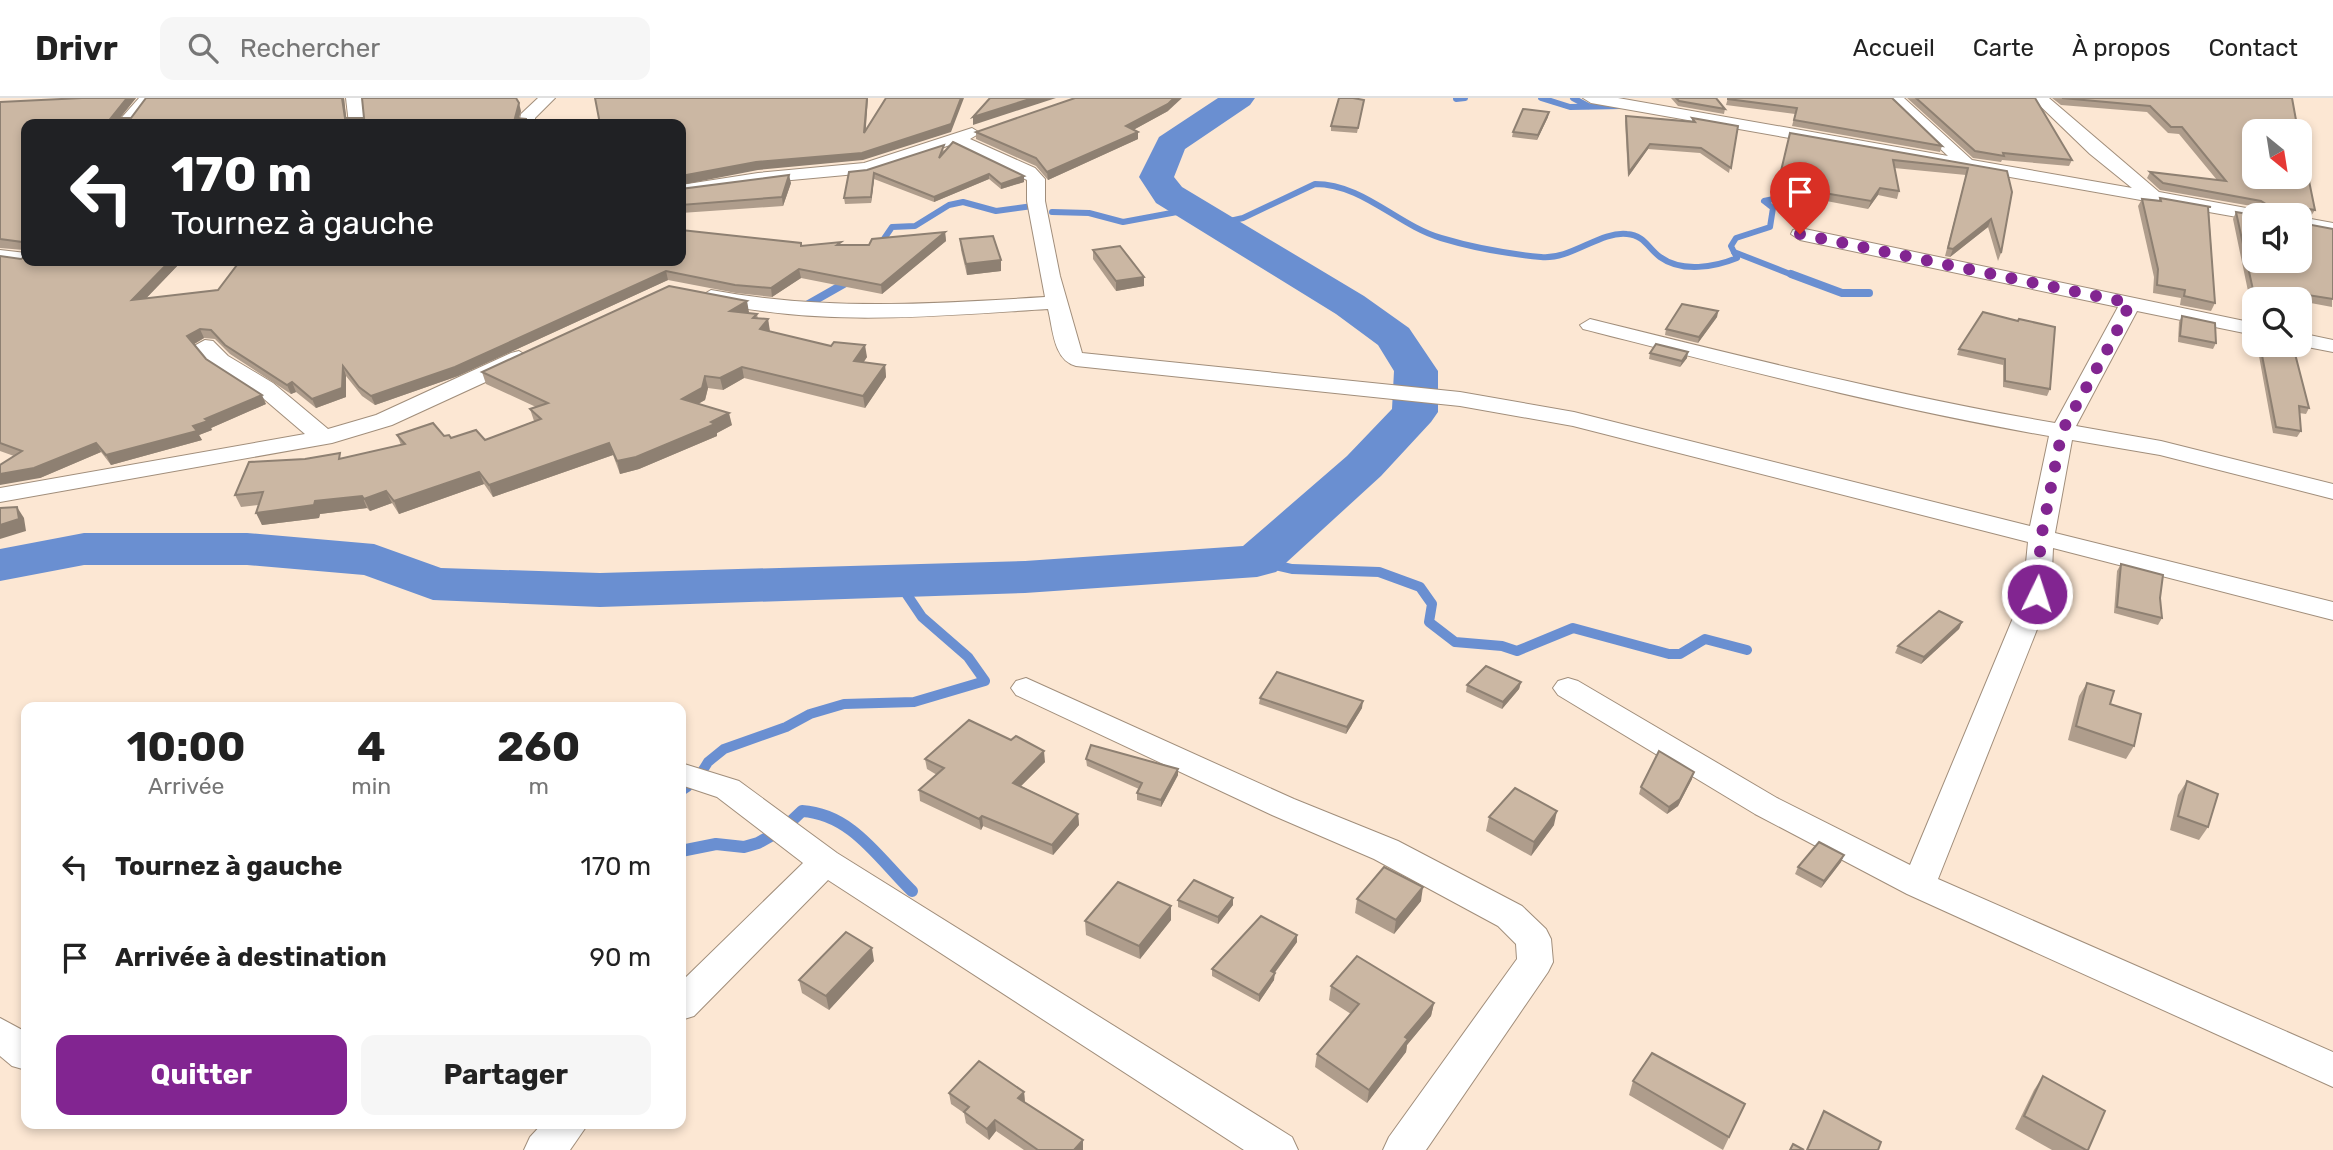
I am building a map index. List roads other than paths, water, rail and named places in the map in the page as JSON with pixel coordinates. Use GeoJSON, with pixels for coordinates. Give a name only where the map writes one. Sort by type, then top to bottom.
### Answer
{"type":"FeatureCollection","features":[{"type":"Feature","properties":{"kind":"street"},"geometry":{"type":"LineString","coordinates":[[128,119],[147,98]]}},
{"type":"Feature","properties":{"kind":"street"},"geometry":{"type":"LineString","coordinates":[[354,98],[356,119]]}},
{"type":"Feature","properties":{"kind":"street"},"geometry":{"type":"LineString","coordinates":[[527,119],[547,98]]}},
{"type":"Feature","properties":{"kind":"street"},"geometry":{"type":"LineString","coordinates":[[1591,98],[2242,212]]}},
{"type":"Feature","properties":{"kind":"street"},"geometry":{"type":"LineString","coordinates":[[1895,98],[1966,163]]}},
{"type":"Feature","properties":{"kind":"street"},"geometry":{"type":"LineString","coordinates":[[2040,98],[2096,150],[2153,197]]}},
{"type":"Feature","properties":{"kind":"street"},"geometry":{"type":"LineString","coordinates":[[686,189],[758,178],[867,168],[990,128]]}},
{"type":"Feature","properties":{"kind":"street"},"geometry":{"type":"LineString","coordinates":[[954,138],[1028,172],[1038,187],[1037,206],[1070,354],[1087,362],[1460,399],[1574,419],[1702,449],[2333,611]]}},
{"type":"Feature","properties":{"kind":"street"},"geometry":{"type":"LineString","coordinates":[[2312,225],[2333,229]]}},
{"type":"Feature","properties":{"kind":"street"},"geometry":{"type":"LineString","coordinates":[[1800,234],[2242,327]]}},
{"type":"Feature","properties":{"kind":"street"},"geometry":{"type":"LineString","coordinates":[[0,256],[21,258]]}},
{"type":"Feature","properties":{"kind":"street"},"geometry":{"type":"LineString","coordinates":[[690,291],[736,302],[841,312],[1057,302]]}},
{"type":"Feature","properties":{"kind":"street"},"geometry":{"type":"LineString","coordinates":[[1919,885],[2037,594],[2041,538],[2062,431],[2130,303]]}},
{"type":"Feature","properties":{"kind":"street"},"geometry":{"type":"LineString","coordinates":[[1590,325],[1792,375],[1985,418],[2161,448],[2333,492]]}},
{"type":"Feature","properties":{"kind":"street"},"geometry":{"type":"LineString","coordinates":[[2312,342],[2333,346]]}},
{"type":"Feature","properties":{"kind":"street"},"geometry":{"type":"LineString","coordinates":[[205,346],[220,360],[265,388],[324,438]]}},
{"type":"Feature","properties":{"kind":"street"},"geometry":{"type":"LineString","coordinates":[[0,495],[324,438],[426,402],[536,350]]}},
{"type":"Feature","properties":{"kind":"street"},"geometry":{"type":"LineString","coordinates":[[1026,688],[1283,807],[1386,850],[1510,916],[1533,939],[1535,962],[1403,1150]]}},
{"type":"Feature","properties":{"kind":"street"},"geometry":{"type":"LineString","coordinates":[[1568,688],[1766,806],[1919,885],[2333,1070]]}},
{"type":"Feature","properties":{"kind":"street"},"geometry":{"type":"LineString","coordinates":[[686,776],[728,789],[825,862],[1278,1150]]}},
{"type":"Feature","properties":{"kind":"street"},"geometry":{"type":"LineString","coordinates":[[686,1000],[825,862]]}},
{"type":"Feature","properties":{"kind":"street"},"geometry":{"type":"LineString","coordinates":[[0,1034],[21,1050]]}},
{"type":"Feature","properties":{"kind":"street"},"geometry":{"type":"LineString","coordinates":[[544,1150],[563,1129]]}},
{"type":"Feature","properties":{"kind":"waterway"},"geometry":{"type":"LineString","coordinates":[[0,565],[84,549],[247,549],[374,560],[433,584],[600,590],[1025,577],[1257,561],[1364,466],[1415,412],[1416,371],[1394,337],[1350,305],[1169,195],[1156,177],[1171,144],[1239,98]]}},
{"type":"Feature","properties":{"kind":"waterway"},"geometry":{"type":"LineString","coordinates":[[1456,99],[1465,98]]}},
{"type":"Feature","properties":{"kind":"waterway"},"geometry":{"type":"LineString","coordinates":[[1541,98],[1570,107],[1622,106]]}},
{"type":"Feature","properties":{"kind":"waterway"},"geometry":{"type":"LineString","coordinates":[[1573,98],[1588,106]]}},
{"type":"Feature","properties":{"kind":"waterway"},"geometry":{"type":"LineString","coordinates":[[1734,252],[1731,246],[1736,238],[1770,227],[1773,208],[1764,201],[1820,189],[1827,182]]}},
{"type":"Feature","properties":{"kind":"waterway"},"geometry":{"type":"LineString","coordinates":[[1217,224],[1243,218],[1315,184],[1349,191],[1441,238],[1503,252],[1552,257],[1617,234],[1633,235],[1642,239],[1660,257],[1688,267],[1719,264],[1737,258],[1734,252]]}},
{"type":"Feature","properties":{"kind":"waterway"},"geometry":{"type":"LineString","coordinates":[[879,246],[892,227],[915,226],[949,205],[963,202],[996,211],[1040,205]]}},
{"type":"Feature","properties":{"kind":"waterway"},"geometry":{"type":"LineString","coordinates":[[1052,212],[1089,213],[1123,222],[1193,209]]}},
{"type":"Feature","properties":{"kind":"waterway"},"geometry":{"type":"LineString","coordinates":[[1734,252],[1795,276]]}},
{"type":"Feature","properties":{"kind":"waterway"},"geometry":{"type":"LineString","coordinates":[[1791,274],[1842,293],[1869,293]]}},
{"type":"Feature","properties":{"kind":"waterway"},"geometry":{"type":"LineString","coordinates":[[805,306],[849,281]]}},
{"type":"Feature","properties":{"kind":"waterway"},"geometry":{"type":"LineString","coordinates":[[1257,561],[1292,569],[1379,572],[1420,587],[1432,604],[1429,622],[1455,642],[1502,646],[1517,651],[1573,628],[1669,654],[1680,654],[1705,639],[1747,650]]}},
{"type":"Feature","properties":{"kind":"waterway"},"geometry":{"type":"LineString","coordinates":[[686,786],[698,778],[708,762],[724,749],[786,727],[810,714],[844,704],[914,702],[985,681],[968,657],[922,617],[897,580]]}},
{"type":"Feature","properties":{"kind":"waterway"},"geometry":{"type":"LineString","coordinates":[[686,850],[716,844],[744,847],[758,843],[783,829],[802,811],[820,814],[850,829],[876,852],[912,891]]}}]}
